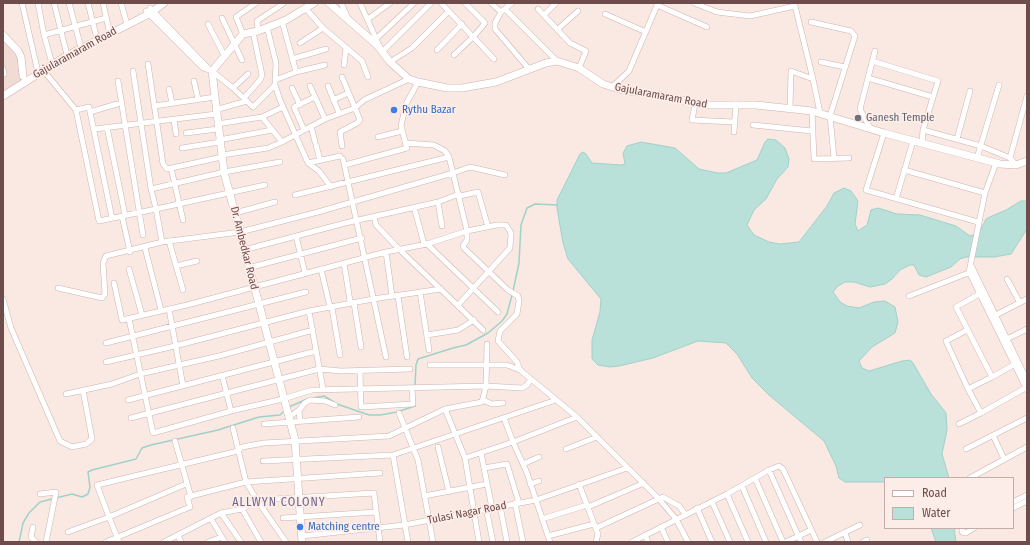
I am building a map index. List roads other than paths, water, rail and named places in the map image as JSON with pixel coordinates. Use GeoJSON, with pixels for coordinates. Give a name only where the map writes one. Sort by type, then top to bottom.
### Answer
{"type":"FeatureCollection","features":[{"type":"Feature","properties":{"kind":"main road","name":"Gajularamaram Road"},"geometry":{"type":"LineString","coordinates":[[3,96],[40,69],[149,11],[157,3]]}},
{"type":"Feature","properties":{"kind":"main road"},"geometry":{"type":"LineString","coordinates":[[3,90],[23,76],[40,69],[66,51],[164,3]]}},
{"type":"Feature","properties":{"kind":"main road"},"geometry":{"type":"LineString","coordinates":[[212,71],[244,34],[282,21],[306,9],[314,3]]}},
{"type":"Feature","properties":{"kind":"main road"},"geometry":{"type":"LineString","coordinates":[[324,3],[340,17],[348,21]]}},
{"type":"Feature","properties":{"kind":"main road"},"geometry":{"type":"LineString","coordinates":[[329,3],[409,79],[418,82],[447,88],[462,88],[496,82],[529,69],[557,61]]}},
{"type":"Feature","properties":{"kind":"main road"},"geometry":{"type":"LineString","coordinates":[[3,34],[18,51],[23,76]]}},
{"type":"Feature","properties":{"kind":"main road","name":"Gajularamaram Road"},"geometry":{"type":"LineString","coordinates":[[557,61],[579,68],[603,84],[612,87],[695,104],[736,104],[812,111],[884,133],[996,163],[1016,165],[1027,161]]}},
{"type":"Feature","properties":{"kind":"main road","name":"Dr. Ambedkar Road"},"geometry":{"type":"LineString","coordinates":[[212,71],[217,126],[224,172],[248,268],[295,440],[302,539]]}},
{"type":"Feature","properties":{"kind":"street"},"geometry":{"type":"LineString","coordinates":[[22,3],[40,69],[76,110],[99,221],[265,185]]}},
{"type":"Feature","properties":{"kind":"street"},"geometry":{"type":"LineString","coordinates":[[38,3],[44,35],[51,60]]}},
{"type":"Feature","properties":{"kind":"street"},"geometry":{"type":"LineString","coordinates":[[54,3],[66,51]]}},
{"type":"Feature","properties":{"kind":"street"},"geometry":{"type":"LineString","coordinates":[[70,3],[80,44]]}},
{"type":"Feature","properties":{"kind":"street"},"geometry":{"type":"LineString","coordinates":[[88,3],[96,35]]}},
{"type":"Feature","properties":{"kind":"street"},"geometry":{"type":"LineString","coordinates":[[103,3],[109,30]]}},
{"type":"Feature","properties":{"kind":"street"},"geometry":{"type":"LineString","coordinates":[[121,3],[126,21]]}},
{"type":"Feature","properties":{"kind":"street"},"geometry":{"type":"LineString","coordinates":[[244,34],[236,17],[256,3]]}},
{"type":"Feature","properties":{"kind":"street"},"geometry":{"type":"LineString","coordinates":[[95,129],[174,120],[216,112],[246,100],[262,75],[255,31],[257,21],[284,3]]}},
{"type":"Feature","properties":{"kind":"street"},"geometry":{"type":"LineString","coordinates":[[341,3],[348,21]]}},
{"type":"Feature","properties":{"kind":"street"},"geometry":{"type":"LineString","coordinates":[[360,3],[382,52],[431,3]]}},
{"type":"Feature","properties":{"kind":"street"},"geometry":{"type":"LineString","coordinates":[[377,38],[414,3]]}},
{"type":"Feature","properties":{"kind":"street"},"geometry":{"type":"LineString","coordinates":[[441,3],[474,36],[494,59]]}},
{"type":"Feature","properties":{"kind":"street"},"geometry":{"type":"LineString","coordinates":[[454,55],[485,23],[465,3]]}},
{"type":"Feature","properties":{"kind":"street"},"geometry":{"type":"LineString","coordinates":[[491,3],[503,11],[557,61]]}},
{"type":"Feature","properties":{"kind":"street"},"geometry":{"type":"LineString","coordinates":[[512,3],[503,11],[495,23],[495,29],[529,69]]}},
{"type":"Feature","properties":{"kind":"street"},"geometry":{"type":"LineString","coordinates":[[544,15],[556,3]]}},
{"type":"Feature","properties":{"kind":"street"},"geometry":{"type":"LineString","coordinates":[[694,3],[717,12],[750,16],[794,4],[820,113]]}},
{"type":"Feature","properties":{"kind":"street"},"geometry":{"type":"LineString","coordinates":[[368,19],[387,4]]}},
{"type":"Feature","properties":{"kind":"street"},"geometry":{"type":"LineString","coordinates":[[612,87],[630,71],[658,4],[707,27]]}},
{"type":"Feature","properties":{"kind":"street"},"geometry":{"type":"LineString","coordinates":[[306,9],[323,28],[362,61],[368,77]]}},
{"type":"Feature","properties":{"kind":"street"},"geometry":{"type":"LineString","coordinates":[[538,9],[570,43],[586,51],[579,68]]}},
{"type":"Feature","properties":{"kind":"street"},"geometry":{"type":"LineString","coordinates":[[149,11],[212,71],[253,107],[275,83],[296,72],[325,65]]}},
{"type":"Feature","properties":{"kind":"street"},"geometry":{"type":"LineString","coordinates":[[390,62],[412,48],[449,11]]}},
{"type":"Feature","properties":{"kind":"street"},"geometry":{"type":"LineString","coordinates":[[558,29],[578,11]]}},
{"type":"Feature","properties":{"kind":"street"},"geometry":{"type":"LineString","coordinates":[[605,14],[646,32]]}},
{"type":"Feature","properties":{"kind":"street"},"geometry":{"type":"LineString","coordinates":[[44,35],[76,28],[106,18]]}},
{"type":"Feature","properties":{"kind":"street"},"geometry":{"type":"LineString","coordinates":[[222,18],[242,60]]}},
{"type":"Feature","properties":{"kind":"street"},"geometry":{"type":"LineString","coordinates":[[282,21],[296,72]]}},
{"type":"Feature","properties":{"kind":"street"},"geometry":{"type":"LineString","coordinates":[[811,22],[854,33],[855,36],[830,116],[834,158]]}},
{"type":"Feature","properties":{"kind":"street"},"geometry":{"type":"LineString","coordinates":[[208,24],[225,57]]}},
{"type":"Feature","properties":{"kind":"street"},"geometry":{"type":"LineString","coordinates":[[437,50],[462,24]]}},
{"type":"Feature","properties":{"kind":"street"},"geometry":{"type":"LineString","coordinates":[[267,27],[276,64],[275,83],[283,107],[308,162],[318,170],[331,187]]}},
{"type":"Feature","properties":{"kind":"street"},"geometry":{"type":"LineString","coordinates":[[300,43],[323,28]]}},
{"type":"Feature","properties":{"kind":"street"},"geometry":{"type":"LineString","coordinates":[[344,65],[346,48]]}},
{"type":"Feature","properties":{"kind":"street"},"geometry":{"type":"LineString","coordinates":[[292,59],[326,49]]}},
{"type":"Feature","properties":{"kind":"street"},"geometry":{"type":"LineString","coordinates":[[870,128],[860,109],[875,51]]}},
{"type":"Feature","properties":{"kind":"street"},"geometry":{"type":"LineString","coordinates":[[872,61],[938,81],[923,130],[922,143]]}},
{"type":"Feature","properties":{"kind":"street"},"geometry":{"type":"LineString","coordinates":[[821,62],[845,67]]}},
{"type":"Feature","properties":{"kind":"street"},"geometry":{"type":"LineString","coordinates":[[148,64],[163,164],[167,169],[222,156],[268,148],[325,119],[355,108],[364,100],[409,79]]}},
{"type":"Feature","properties":{"kind":"street"},"geometry":{"type":"LineString","coordinates":[[133,71],[151,189],[162,242]]}},
{"type":"Feature","properties":{"kind":"street"},"geometry":{"type":"LineString","coordinates":[[790,109],[791,71],[813,79]]}},
{"type":"Feature","properties":{"kind":"street"},"geometry":{"type":"LineString","coordinates":[[233,88],[248,74]]}},
{"type":"Feature","properties":{"kind":"street"},"geometry":{"type":"LineString","coordinates":[[342,77],[360,120],[359,122],[342,130],[342,146]]}},
{"type":"Feature","properties":{"kind":"street"},"geometry":{"type":"LineString","coordinates":[[868,78],[933,97]]}},
{"type":"Feature","properties":{"kind":"street"},"geometry":{"type":"LineString","coordinates":[[194,81],[198,99]]}},
{"type":"Feature","properties":{"kind":"street"},"geometry":{"type":"LineString","coordinates":[[118,82],[126,125],[138,213],[143,235]]}},
{"type":"Feature","properties":{"kind":"street"},"geometry":{"type":"LineString","coordinates":[[308,162],[320,160],[343,160],[407,148],[401,126],[406,104],[418,82]]}},
{"type":"Feature","properties":{"kind":"street"},"geometry":{"type":"LineString","coordinates":[[978,158],[999,85]]}},
{"type":"Feature","properties":{"kind":"street"},"geometry":{"type":"LineString","coordinates":[[310,86],[325,119]]}},
{"type":"Feature","properties":{"kind":"street"},"geometry":{"type":"LineString","coordinates":[[328,86],[339,113]]}},
{"type":"Feature","properties":{"kind":"street"},"geometry":{"type":"LineString","coordinates":[[292,88],[300,105]]}},
{"type":"Feature","properties":{"kind":"street"},"geometry":{"type":"LineString","coordinates":[[169,89],[172,103]]}},
{"type":"Feature","properties":{"kind":"street"},"geometry":{"type":"LineString","coordinates":[[957,139],[970,91]]}},
{"type":"Feature","properties":{"kind":"street"},"geometry":{"type":"LineString","coordinates":[[333,100],[348,93]]}},
{"type":"Feature","properties":{"kind":"street"},"geometry":{"type":"LineString","coordinates":[[1010,158],[1027,96]]}},
{"type":"Feature","properties":{"kind":"street"},"geometry":{"type":"LineString","coordinates":[[154,106],[214,97]]}},
{"type":"Feature","properties":{"kind":"street"},"geometry":{"type":"LineString","coordinates":[[304,130],[294,107],[315,97]]}},
{"type":"Feature","properties":{"kind":"street"},"geometry":{"type":"LineString","coordinates":[[90,112],[117,104]]}},
{"type":"Feature","properties":{"kind":"street"},"geometry":{"type":"LineString","coordinates":[[695,104],[692,120],[734,122]]}},
{"type":"Feature","properties":{"kind":"street"},"geometry":{"type":"LineString","coordinates":[[734,132],[736,104]]}},
{"type":"Feature","properties":{"kind":"street"},"geometry":{"type":"LineString","coordinates":[[76,110],[89,107],[95,129],[112,218]]}},
{"type":"Feature","properties":{"kind":"street"},"geometry":{"type":"LineString","coordinates":[[186,133],[262,117],[283,107]]}},
{"type":"Feature","properties":{"kind":"street"},"geometry":{"type":"LineString","coordinates":[[812,111],[814,159],[849,158]]}},
{"type":"Feature","properties":{"kind":"street"},"geometry":{"type":"LineString","coordinates":[[262,117],[282,142]]}},
{"type":"Feature","properties":{"kind":"street"},"geometry":{"type":"LineString","coordinates":[[174,120],[176,134]]}},
{"type":"Feature","properties":{"kind":"street"},"geometry":{"type":"LineString","coordinates":[[753,125],[812,131]]}},
{"type":"Feature","properties":{"kind":"street"},"geometry":{"type":"LineString","coordinates":[[311,126],[320,160]]}},
{"type":"Feature","properties":{"kind":"street"},"geometry":{"type":"LineString","coordinates":[[107,127],[130,252]]}},
{"type":"Feature","properties":{"kind":"street"},"geometry":{"type":"LineString","coordinates":[[182,148],[272,130]]}},
{"type":"Feature","properties":{"kind":"street"},"geometry":{"type":"LineString","coordinates":[[923,130],[981,146],[1010,158],[1016,165]]}},
{"type":"Feature","properties":{"kind":"street"},"geometry":{"type":"LineString","coordinates":[[378,137],[402,131]]}},
{"type":"Feature","properties":{"kind":"street"},"geometry":{"type":"LineString","coordinates":[[884,133],[866,190],[978,222]]}},
{"type":"Feature","properties":{"kind":"street"},"geometry":{"type":"LineString","coordinates":[[896,199],[913,141]]}},
{"type":"Feature","properties":{"kind":"street"},"geometry":{"type":"LineString","coordinates":[[405,143],[434,145],[445,151],[449,157],[460,195],[467,231],[467,240],[463,246],[508,290],[518,296],[519,301],[517,314],[500,331],[498,341],[517,362],[520,370]]}},
{"type":"Feature","properties":{"kind":"street"},"geometry":{"type":"LineString","coordinates":[[295,196],[449,157]]}},
{"type":"Feature","properties":{"kind":"street"},"geometry":{"type":"LineString","coordinates":[[343,160],[362,238],[373,299],[386,357]]}},
{"type":"Feature","properties":{"kind":"street"},"geometry":{"type":"LineString","coordinates":[[151,189],[224,172],[280,162]]}},
{"type":"Feature","properties":{"kind":"street"},"geometry":{"type":"LineString","coordinates":[[958,424],[1027,388],[972,272],[971,265],[976,232],[985,193],[996,163]]}},
{"type":"Feature","properties":{"kind":"street"},"geometry":{"type":"LineString","coordinates":[[58,288],[102,298],[105,294],[104,257],[130,252],[162,242],[240,232],[353,202],[470,167],[505,175]]}},
{"type":"Feature","properties":{"kind":"street"},"geometry":{"type":"LineString","coordinates":[[171,168],[176,184],[183,220]]}},
{"type":"Feature","properties":{"kind":"street"},"geometry":{"type":"LineString","coordinates":[[904,170],[985,193]]}},
{"type":"Feature","properties":{"kind":"street"},"geometry":{"type":"LineString","coordinates":[[244,250],[358,220],[478,192],[488,227]]}},
{"type":"Feature","properties":{"kind":"street"},"geometry":{"type":"LineString","coordinates":[[234,213],[275,202]]}},
{"type":"Feature","properties":{"kind":"street"},"geometry":{"type":"LineString","coordinates":[[438,202],[442,226]]}},
{"type":"Feature","properties":{"kind":"street"},"geometry":{"type":"LineString","coordinates":[[414,208],[425,244],[474,288],[498,312]]}},
{"type":"Feature","properties":{"kind":"street"},"geometry":{"type":"LineString","coordinates":[[374,217],[376,225],[399,249],[483,330]]}},
{"type":"Feature","properties":{"kind":"street"},"geometry":{"type":"LineString","coordinates":[[114,283],[122,320],[386,252],[425,244],[467,231],[506,225],[511,233],[510,248],[458,305]]}},
{"type":"Feature","properties":{"kind":"street"},"geometry":{"type":"LineString","coordinates":[[296,236],[305,273]]}},
{"type":"Feature","properties":{"kind":"street"},"geometry":{"type":"LineString","coordinates":[[248,268],[362,238]]}},
{"type":"Feature","properties":{"kind":"street"},"geometry":{"type":"LineString","coordinates":[[169,241],[183,290]]}},
{"type":"Feature","properties":{"kind":"street"},"geometry":{"type":"LineString","coordinates":[[145,248],[162,310]]}},
{"type":"Feature","properties":{"kind":"street"},"geometry":{"type":"LineString","coordinates":[[386,252],[407,357]]}},
{"type":"Feature","properties":{"kind":"street"},"geometry":{"type":"LineString","coordinates":[[176,266],[197,261]]}},
{"type":"Feature","properties":{"kind":"street"},"geometry":{"type":"LineString","coordinates":[[344,263],[350,301],[354,303],[361,346]]}},
{"type":"Feature","properties":{"kind":"street"},"geometry":{"type":"LineString","coordinates":[[321,269],[330,307],[332,308],[340,355]]}},
{"type":"Feature","properties":{"kind":"street"},"geometry":{"type":"LineString","coordinates":[[129,270],[142,315]]}},
{"type":"Feature","properties":{"kind":"street"},"geometry":{"type":"LineString","coordinates":[[909,296],[972,272]]}},
{"type":"Feature","properties":{"kind":"street"},"geometry":{"type":"LineString","coordinates":[[1007,278],[1020,303]]}},
{"type":"Feature","properties":{"kind":"street"},"geometry":{"type":"LineString","coordinates":[[106,362],[137,356],[309,311],[373,299],[441,289]]}},
{"type":"Feature","properties":{"kind":"street"},"geometry":{"type":"LineString","coordinates":[[106,343],[306,292]]}},
{"type":"Feature","properties":{"kind":"street"},"geometry":{"type":"LineString","coordinates":[[420,292],[429,350]]}},
{"type":"Feature","properties":{"kind":"street"},"geometry":{"type":"LineString","coordinates":[[982,293],[956,308],[992,377]]}},
{"type":"Feature","properties":{"kind":"street"},"geometry":{"type":"LineString","coordinates":[[3,299],[11,328],[60,441],[72,447],[86,444],[92,439],[83,390]]}},
{"type":"Feature","properties":{"kind":"street"},"geometry":{"type":"LineString","coordinates":[[993,316],[1027,299]]}},
{"type":"Feature","properties":{"kind":"street"},"geometry":{"type":"LineString","coordinates":[[169,309],[183,386]]}},
{"type":"Feature","properties":{"kind":"street"},"geometry":{"type":"LineString","coordinates":[[309,311],[323,389]]}},
{"type":"Feature","properties":{"kind":"street"},"geometry":{"type":"LineString","coordinates":[[129,318],[153,433],[312,390],[486,386],[522,388],[527,385],[531,379]]}},
{"type":"Feature","properties":{"kind":"street"},"geometry":{"type":"LineString","coordinates":[[427,335],[458,330],[474,320]]}},
{"type":"Feature","properties":{"kind":"street"},"geometry":{"type":"LineString","coordinates":[[1005,340],[1027,329]]}},
{"type":"Feature","properties":{"kind":"street"},"geometry":{"type":"LineString","coordinates":[[66,394],[112,384],[140,374],[180,366],[313,330]]}},
{"type":"Feature","properties":{"kind":"street"},"geometry":{"type":"LineString","coordinates":[[967,330],[946,342],[981,413]]}},
{"type":"Feature","properties":{"kind":"street"},"geometry":{"type":"LineString","coordinates":[[483,400],[486,386],[487,344]]}},
{"type":"Feature","properties":{"kind":"street"},"geometry":{"type":"LineString","coordinates":[[128,400],[316,350]]}},
{"type":"Feature","properties":{"kind":"street"},"geometry":{"type":"LineString","coordinates":[[968,389],[1016,364]]}},
{"type":"Feature","properties":{"kind":"street"},"geometry":{"type":"LineString","coordinates":[[1016,364],[1027,380]]}},
{"type":"Feature","properties":{"kind":"street"},"geometry":{"type":"LineString","coordinates":[[430,365],[506,365],[520,370],[577,417],[627,468],[644,483],[676,519],[688,542]]}},
{"type":"Feature","properties":{"kind":"street"},"geometry":{"type":"LineString","coordinates":[[130,418],[319,369],[341,371],[410,369]]}},
{"type":"Feature","properties":{"kind":"street"},"geometry":{"type":"LineString","coordinates":[[360,370],[361,407],[413,404],[414,388]]}},
{"type":"Feature","properties":{"kind":"street"},"geometry":{"type":"LineString","coordinates":[[222,375],[231,411]]}},
{"type":"Feature","properties":{"kind":"street"},"geometry":{"type":"LineString","coordinates":[[289,419],[310,400],[325,401],[335,405]]}},
{"type":"Feature","properties":{"kind":"street"},"geometry":{"type":"LineString","coordinates":[[118,540],[97,485],[238,451],[242,447],[264,443],[295,440],[389,436],[445,409],[483,400],[492,404],[503,403]]}},
{"type":"Feature","properties":{"kind":"street"},"geometry":{"type":"LineString","coordinates":[[263,461],[393,455],[556,400]]}},
{"type":"Feature","properties":{"kind":"street"},"geometry":{"type":"LineString","coordinates":[[445,409],[465,458],[479,542]]}},
{"type":"Feature","properties":{"kind":"street"},"geometry":{"type":"LineString","coordinates":[[299,410],[300,421]]}},
{"type":"Feature","properties":{"kind":"street"},"geometry":{"type":"LineString","coordinates":[[399,413],[418,460],[433,542]]}},
{"type":"Feature","properties":{"kind":"street"},"geometry":{"type":"LineString","coordinates":[[264,424],[289,419],[300,421],[359,417]]}},
{"type":"Feature","properties":{"kind":"street"},"geometry":{"type":"LineString","coordinates":[[465,458],[513,442],[577,417]]}},
{"type":"Feature","properties":{"kind":"street"},"geometry":{"type":"LineString","coordinates":[[504,418],[523,464],[550,542]]}},
{"type":"Feature","properties":{"kind":"street"},"geometry":{"type":"LineString","coordinates":[[966,449],[1027,418]]}},
{"type":"Feature","properties":{"kind":"street"},"geometry":{"type":"LineString","coordinates":[[233,428],[246,482],[286,542]]}},
{"type":"Feature","properties":{"kind":"street"},"geometry":{"type":"LineString","coordinates":[[993,435],[1004,459]]}},
{"type":"Feature","properties":{"kind":"street"},"geometry":{"type":"LineString","coordinates":[[566,449],[596,437]]}},
{"type":"Feature","properties":{"kind":"street"},"geometry":{"type":"LineString","coordinates":[[175,441],[186,484],[191,497]]}},
{"type":"Feature","properties":{"kind":"street"},"geometry":{"type":"LineString","coordinates":[[438,447],[449,492]]}},
{"type":"Feature","properties":{"kind":"street"},"geometry":{"type":"LineString","coordinates":[[972,477],[1027,447]]}},
{"type":"Feature","properties":{"kind":"street"},"geometry":{"type":"LineString","coordinates":[[481,453],[492,508]]}},
{"type":"Feature","properties":{"kind":"street"},"geometry":{"type":"LineString","coordinates":[[393,455],[408,542]]}},
{"type":"Feature","properties":{"kind":"street"},"geometry":{"type":"LineString","coordinates":[[523,464],[539,457]]}},
{"type":"Feature","properties":{"kind":"street"},"geometry":{"type":"LineString","coordinates":[[484,468],[507,464],[510,469],[517,503],[522,542]]}},
{"type":"Feature","properties":{"kind":"street"},"geometry":{"type":"LineString","coordinates":[[632,542],[697,508],[712,502],[769,470],[779,466],[783,469],[817,542]]}},
{"type":"Feature","properties":{"kind":"street","name":"Tulasi Nagar Road"},"geometry":{"type":"LineString","coordinates":[[302,539],[404,525],[474,510],[536,500],[627,468]]}},
{"type":"Feature","properties":{"kind":"street"},"geometry":{"type":"LineString","coordinates":[[769,470],[801,542]]}},
{"type":"Feature","properties":{"kind":"street"},"geometry":{"type":"LineString","coordinates":[[106,542],[118,540],[190,507],[187,497],[246,482],[380,473]]}},
{"type":"Feature","properties":{"kind":"street"},"geometry":{"type":"LineString","coordinates":[[755,478],[785,542],[811,530]]}},
{"type":"Feature","properties":{"kind":"street"},"geometry":{"type":"LineString","coordinates":[[530,484],[539,481]]}},
{"type":"Feature","properties":{"kind":"street"},"geometry":{"type":"LineString","coordinates":[[542,519],[587,506],[644,483]]}},
{"type":"Feature","properties":{"kind":"street"},"geometry":{"type":"LineString","coordinates":[[68,532],[109,517],[186,484]]}},
{"type":"Feature","properties":{"kind":"street"},"geometry":{"type":"LineString","coordinates":[[424,496],[487,484]]}},
{"type":"Feature","properties":{"kind":"street"},"geometry":{"type":"LineString","coordinates":[[579,484],[598,534],[596,542]]}},
{"type":"Feature","properties":{"kind":"street"},"geometry":{"type":"LineString","coordinates":[[742,486],[766,542]]}},
{"type":"Feature","properties":{"kind":"street"},"geometry":{"type":"LineString","coordinates":[[40,494],[56,492],[46,542]]}},
{"type":"Feature","properties":{"kind":"street"},"geometry":{"type":"LineString","coordinates":[[274,499],[374,493],[378,542]]}},
{"type":"Feature","properties":{"kind":"street"},"geometry":{"type":"LineString","coordinates":[[727,494],[748,542]]}},
{"type":"Feature","properties":{"kind":"street"},"geometry":{"type":"LineString","coordinates":[[1014,502],[1027,495]]}},
{"type":"Feature","properties":{"kind":"street"},"geometry":{"type":"LineString","coordinates":[[548,536],[595,526],[659,499],[668,498],[679,506],[685,514]]}},
{"type":"Feature","properties":{"kind":"street"},"geometry":{"type":"LineString","coordinates":[[164,542],[221,513],[242,509],[257,500]]}},
{"type":"Feature","properties":{"kind":"street"},"geometry":{"type":"LineString","coordinates":[[1014,508],[1027,501]]}},
{"type":"Feature","properties":{"kind":"street"},"geometry":{"type":"LineString","coordinates":[[712,502],[730,542]]}},
{"type":"Feature","properties":{"kind":"street"},"geometry":{"type":"LineString","coordinates":[[500,506],[507,542]]}},
{"type":"Feature","properties":{"kind":"street"},"geometry":{"type":"LineString","coordinates":[[486,508],[493,542]]}},
{"type":"Feature","properties":{"kind":"street"},"geometry":{"type":"LineString","coordinates":[[697,508],[712,542]]}},
{"type":"Feature","properties":{"kind":"street"},"geometry":{"type":"LineString","coordinates":[[242,509],[261,542]]}},
{"type":"Feature","properties":{"kind":"street"},"geometry":{"type":"LineString","coordinates":[[283,518],[376,512]]}},
{"type":"Feature","properties":{"kind":"street"},"geometry":{"type":"LineString","coordinates":[[221,513],[241,542]]}},
{"type":"Feature","properties":{"kind":"street"},"geometry":{"type":"LineString","coordinates":[[211,519],[225,542]]}},
{"type":"Feature","properties":{"kind":"street"},"geometry":{"type":"LineString","coordinates":[[825,542],[860,525]]}},
{"type":"Feature","properties":{"kind":"street"},"geometry":{"type":"LineString","coordinates":[[33,527],[31,537],[36,542]]}},
{"type":"Feature","properties":{"kind":"street"},"geometry":{"type":"LineString","coordinates":[[661,527],[668,542]]}},
{"type":"Feature","properties":{"kind":"street"},"geometry":{"type":"LineString","coordinates":[[962,529],[962,532],[966,533],[972,529]]}},
{"type":"Feature","properties":{"kind":"street"},"geometry":{"type":"LineString","coordinates":[[845,533],[848,542]]}},
{"type":"Feature","properties":{"kind":"street"},"geometry":{"type":"LineString","coordinates":[[178,535],[181,542]]}},
{"type":"Feature","properties":{"kind":"street"},"geometry":{"type":"LineString","coordinates":[[645,535],[648,542]]}},
{"type":"Feature","properties":{"kind":"street"},"geometry":{"type":"LineString","coordinates":[[208,542],[222,537]]}},
{"type":"Feature","properties":{"kind":"water"},"geometry":{"type":"Polygon","coordinates":[[[768,139],[776,140],[785,148],[789,159],[788,167],[777,179],[766,199],[754,210],[747,225],[754,235],[769,242],[780,244],[799,242],[827,206],[834,193],[844,188],[851,191],[858,201],[855,224],[858,231],[867,225],[871,210],[878,208],[897,214],[920,215],[956,226],[970,236],[979,233],[986,219],[1021,201],[1027,201],[1027,229],[1011,254],[994,257],[966,257],[960,259],[951,267],[926,277],[919,275],[914,265],[910,265],[900,270],[885,284],[870,287],[854,282],[845,282],[838,286],[833,292],[840,302],[847,306],[859,308],[874,302],[885,301],[895,307],[898,322],[895,333],[872,347],[859,361],[862,368],[869,371],[902,361],[910,360],[913,363],[931,394],[946,413],[947,430],[942,454],[949,477],[884,477],[884,482],[845,482],[839,478],[836,466],[824,441],[769,395],[752,378],[737,354],[726,343],[698,341],[653,358],[619,366],[610,367],[598,365],[592,359],[592,340],[600,312],[601,299],[568,259],[563,243],[557,208],[557,200],[580,154],[583,152],[586,154],[592,163],[621,165],[625,164],[623,153],[627,146],[641,142],[675,148],[699,169],[726,173],[757,160],[765,142],[768,139]]]}},
{"type":"Feature","properties":{"kind":"water"},"geometry":{"type":"Polygon","coordinates":[[[931,529],[954,529],[956,542],[936,542],[931,529]]]}},
{"type":"Feature","properties":{"kind":"waterway"},"geometry":{"type":"LineString","coordinates":[[513,291],[519,263],[521,225],[527,208],[535,204],[557,205]]}},
{"type":"Feature","properties":{"kind":"waterway"},"geometry":{"type":"LineString","coordinates":[[415,386],[416,365],[418,359],[466,345],[488,333],[502,321],[507,314],[512,295]]}},
{"type":"Feature","properties":{"kind":"waterway"},"geometry":{"type":"LineString","coordinates":[[313,398],[324,396],[334,402]]}},
{"type":"Feature","properties":{"kind":"waterway"},"geometry":{"type":"LineString","coordinates":[[289,407],[307,399]]}},
{"type":"Feature","properties":{"kind":"waterway"},"geometry":{"type":"LineString","coordinates":[[337,404],[369,415],[380,415],[397,412],[415,406],[415,400]]}},
{"type":"Feature","properties":{"kind":"waterway"},"geometry":{"type":"LineString","coordinates":[[19,542],[23,523],[29,513],[40,502],[72,494],[82,497],[88,494],[90,487],[88,472],[92,470],[136,459],[142,448],[151,445],[218,430],[259,417],[280,415],[283,412]]}},
{"type":"Feature","properties":{"kind":"place","name":"Rythu Bazar"},"geometry":{"type":"Point","coordinates":[394,110]}},
{"type":"Feature","properties":{"kind":"place","name":"Ganesh Temple"},"geometry":{"type":"Point","coordinates":[858,118]}},
{"type":"Feature","properties":{"kind":"place","name":"Matching centre"},"geometry":{"type":"Point","coordinates":[300,527]}},
{"type":"Feature","properties":{"kind":"district","name":"ALLWYN COLONY"},"geometry":{"type":"Point","coordinates":[279,503]}}]}
